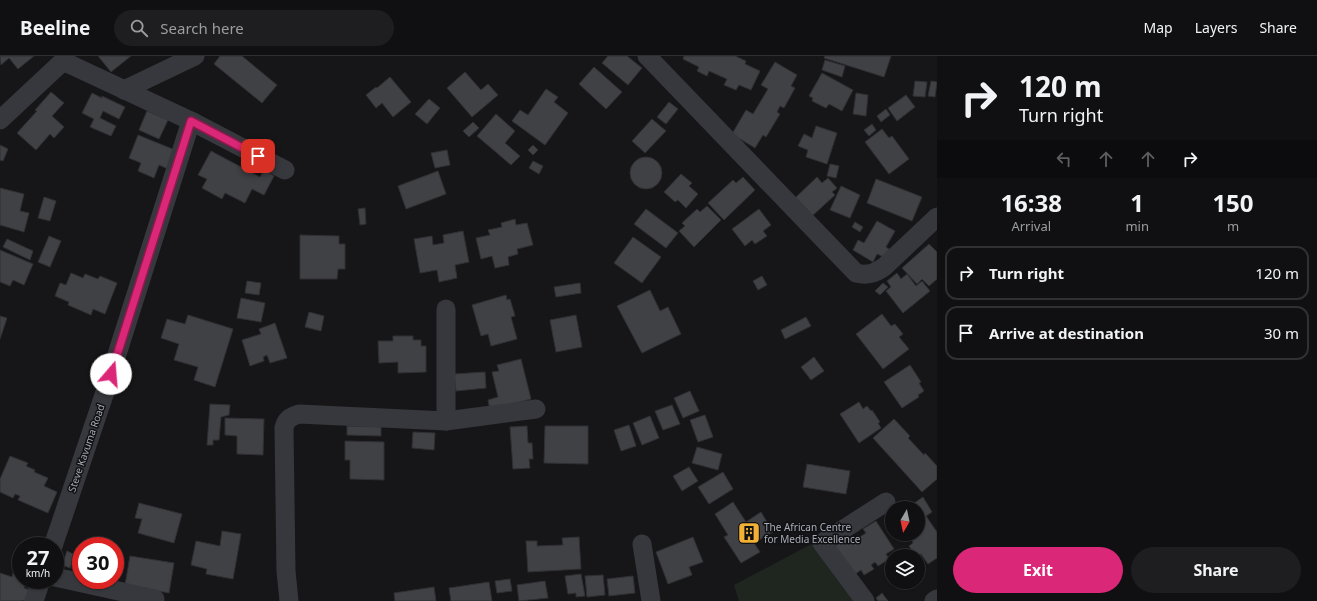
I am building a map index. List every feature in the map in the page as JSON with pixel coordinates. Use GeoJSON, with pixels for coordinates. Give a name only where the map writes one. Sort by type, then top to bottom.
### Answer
{"type":"FeatureCollection","features":[{"type":"Feature","properties":{"kind":"street"},"geometry":{"type":"LineString","coordinates":[[124,90],[195,56]]}},
{"type":"Feature","properties":{"kind":"street"},"geometry":{"type":"LineString","coordinates":[[647,56],[856,273],[866,275],[880,270],[937,217]]}},
{"type":"Feature","properties":{"kind":"street"},"geometry":{"type":"LineString","coordinates":[[0,120],[60,64],[64,63],[191,121],[285,170]]}},
{"type":"Feature","properties":{"kind":"street","name":"Steve Kavuma Road"},"geometry":{"type":"LineString","coordinates":[[56,537],[106,389],[191,121]]}},
{"type":"Feature","properties":{"kind":"street"},"geometry":{"type":"LineString","coordinates":[[446,309],[446,421]]}},
{"type":"Feature","properties":{"kind":"street"},"geometry":{"type":"LineString","coordinates":[[289,601],[286,571],[284,428],[286,421],[290,416],[299,414],[446,421],[536,408]]}},
{"type":"Feature","properties":{"kind":"street"},"geometry":{"type":"LineString","coordinates":[[865,601],[822,543],[885,503]]}},
{"type":"Feature","properties":{"kind":"street"},"geometry":{"type":"LineString","coordinates":[[642,544],[651,601]]}},
{"type":"Feature","properties":{"kind":"street"},"geometry":{"type":"LineString","coordinates":[[64,579],[155,599]]}},
{"type":"Feature","properties":{"kind":"street"},"geometry":{"type":"LineString","coordinates":[[34,601],[38,589]]}},
{"type":"Feature","properties":{"kind":"shaded area"},"geometry":{"type":"Polygon","coordinates":[[[817,541],[865,601],[739,601],[734,585],[817,541]]]}},
{"type":"Feature","properties":{"kind":"building"},"geometry":{"type":"Polygon","coordinates":[[[0,56],[34,56],[18,69],[9,58],[1,65],[0,56]]]}},
{"type":"Feature","properties":{"kind":"building"},"geometry":{"type":"Polygon","coordinates":[[[98,56],[131,56],[111,72],[98,56]]]}},
{"type":"Feature","properties":{"kind":"building"},"geometry":{"type":"Polygon","coordinates":[[[220,56],[242,56],[277,85],[262,103],[214,64],[220,56]]]}},
{"type":"Feature","properties":{"kind":"building"},"geometry":{"type":"Polygon","coordinates":[[[608,56],[627,56],[642,68],[628,85],[602,63],[608,56]]]}},
{"type":"Feature","properties":{"kind":"building"},"geometry":{"type":"Polygon","coordinates":[[[684,56],[735,56],[746,61],[745,64],[760,71],[751,90],[739,85],[736,90],[724,85],[727,79],[709,71],[707,76],[697,71],[699,67],[683,59],[684,56]]]}},
{"type":"Feature","properties":{"kind":"building"},"geometry":{"type":"Polygon","coordinates":[[[825,56],[891,56],[884,77],[824,58],[825,56]]]}},
{"type":"Feature","properties":{"kind":"building"},"geometry":{"type":"Polygon","coordinates":[[[825,60],[845,66],[842,77],[822,70],[825,60]]]}},
{"type":"Feature","properties":{"kind":"building"},"geometry":{"type":"Polygon","coordinates":[[[775,62],[797,75],[791,86],[795,88],[784,108],[780,106],[777,112],[780,114],[766,137],[763,135],[755,148],[732,134],[746,110],[753,114],[768,89],[761,85],[775,62]]]}},
{"type":"Feature","properties":{"kind":"building"},"geometry":{"type":"Polygon","coordinates":[[[594,67],[622,92],[606,109],[579,84],[594,67]]]}},
{"type":"Feature","properties":{"kind":"building"},"geometry":{"type":"Polygon","coordinates":[[[465,72],[481,90],[488,84],[498,95],[472,117],[447,88],[465,72]]]}},
{"type":"Feature","properties":{"kind":"building"},"geometry":{"type":"Polygon","coordinates":[[[822,73],[853,90],[842,111],[829,104],[826,108],[812,101],[813,98],[809,96],[822,73]]]}},
{"type":"Feature","properties":{"kind":"building"},"geometry":{"type":"Polygon","coordinates":[[[390,77],[411,102],[393,117],[382,103],[376,108],[366,95],[390,77]]]}},
{"type":"Feature","properties":{"kind":"building"},"geometry":{"type":"Polygon","coordinates":[[[915,81],[927,82],[925,97],[913,96],[915,81]]]}},
{"type":"Feature","properties":{"kind":"building"},"geometry":{"type":"Polygon","coordinates":[[[931,81],[937,82],[935,97],[928,96],[931,81]]]}},
{"type":"Feature","properties":{"kind":"building"},"geometry":{"type":"Polygon","coordinates":[[[546,89],[558,97],[554,102],[568,113],[545,145],[512,121],[520,110],[528,115],[546,89]]]}},
{"type":"Feature","properties":{"kind":"building"},"geometry":{"type":"Polygon","coordinates":[[[51,92],[64,103],[52,116],[64,127],[54,138],[50,134],[36,150],[17,133],[37,111],[35,110],[51,92]]]}},
{"type":"Feature","properties":{"kind":"building"},"geometry":{"type":"Polygon","coordinates":[[[92,93],[125,107],[119,119],[103,111],[100,118],[116,126],[111,136],[90,127],[94,119],[82,113],[92,93]]]}},
{"type":"Feature","properties":{"kind":"building"},"geometry":{"type":"Polygon","coordinates":[[[856,93],[868,95],[866,116],[853,114],[856,93]]]}},
{"type":"Feature","properties":{"kind":"building"},"geometry":{"type":"Polygon","coordinates":[[[906,95],[915,107],[897,121],[888,108],[906,95]]]}},
{"type":"Feature","properties":{"kind":"building"},"geometry":{"type":"Polygon","coordinates":[[[429,99],[440,108],[427,124],[415,114],[429,99]]]}},
{"type":"Feature","properties":{"kind":"building"},"geometry":{"type":"Polygon","coordinates":[[[669,102],[678,109],[666,124],[657,117],[669,102]]]}},
{"type":"Feature","properties":{"kind":"building"},"geometry":{"type":"Polygon","coordinates":[[[886,109],[890,115],[881,122],[877,116],[886,109]]]}},
{"type":"Feature","properties":{"kind":"building"},"geometry":{"type":"Polygon","coordinates":[[[147,111],[168,120],[159,139],[139,130],[147,111]]]}},
{"type":"Feature","properties":{"kind":"building"},"geometry":{"type":"Polygon","coordinates":[[[496,114],[515,131],[505,143],[520,156],[511,165],[477,136],[496,114]]]}},
{"type":"Feature","properties":{"kind":"building"},"geometry":{"type":"Polygon","coordinates":[[[652,119],[666,131],[645,153],[632,141],[652,119]]]}},
{"type":"Feature","properties":{"kind":"building"},"geometry":{"type":"Polygon","coordinates":[[[473,122],[479,128],[469,137],[463,131],[473,122]]]}},
{"type":"Feature","properties":{"kind":"building"},"geometry":{"type":"Polygon","coordinates":[[[872,124],[876,130],[869,136],[864,130],[872,124]]]}},
{"type":"Feature","properties":{"kind":"building"},"geometry":{"type":"Polygon","coordinates":[[[816,126],[837,133],[827,164],[806,157],[808,150],[798,146],[804,134],[812,138],[816,126]]]}},
{"type":"Feature","properties":{"kind":"building"},"geometry":{"type":"Polygon","coordinates":[[[882,129],[889,138],[892,136],[909,159],[889,174],[865,142],[882,129]]]}},
{"type":"Feature","properties":{"kind":"building"},"geometry":{"type":"Polygon","coordinates":[[[138,135],[175,150],[168,169],[159,165],[154,178],[138,171],[141,163],[129,158],[138,135]]]}},
{"type":"Feature","properties":{"kind":"building"},"geometry":{"type":"Polygon","coordinates":[[[0,145],[8,149],[3,161],[0,160],[0,145]]]}},
{"type":"Feature","properties":{"kind":"building"},"geometry":{"type":"Polygon","coordinates":[[[533,145],[538,150],[533,155],[528,150],[533,145]]]}},
{"type":"Feature","properties":{"kind":"building"},"geometry":{"type":"Polygon","coordinates":[[[447,150],[450,165],[435,168],[431,153],[447,150]]]}},
{"type":"Feature","properties":{"kind":"building"},"geometry":{"type":"Polygon","coordinates":[[[211,151],[260,177],[264,170],[274,176],[264,195],[252,189],[245,203],[225,193],[222,199],[202,188],[207,179],[198,175],[211,151]]]}},
{"type":"Feature","properties":{"kind":"building"},"geometry":{"type":"Polygon","coordinates":[[[643,157],[649,157],[658,161],[662,173],[658,185],[649,189],[643,189],[634,185],[630,176],[630,170],[634,161],[643,157]]]}},
{"type":"Feature","properties":{"kind":"building"},"geometry":{"type":"Polygon","coordinates":[[[533,161],[543,166],[539,174],[529,168],[533,161]]]}},
{"type":"Feature","properties":{"kind":"building"},"geometry":{"type":"Polygon","coordinates":[[[830,164],[839,166],[836,178],[827,176],[830,164]]]}},
{"type":"Feature","properties":{"kind":"building"},"geometry":{"type":"Polygon","coordinates":[[[438,171],[446,194],[406,209],[398,186],[438,171]]]}},
{"type":"Feature","properties":{"kind":"building"},"geometry":{"type":"Polygon","coordinates":[[[681,174],[692,183],[689,186],[698,194],[686,208],[678,200],[675,202],[664,192],[681,174]]]}},
{"type":"Feature","properties":{"kind":"building"},"geometry":{"type":"Polygon","coordinates":[[[743,177],[755,190],[724,220],[708,203],[733,180],[736,183],[743,177]]]}},
{"type":"Feature","properties":{"kind":"building"},"geometry":{"type":"Polygon","coordinates":[[[817,177],[822,183],[828,178],[837,188],[832,192],[835,195],[811,217],[794,199],[817,177]]]}},
{"type":"Feature","properties":{"kind":"building"},"geometry":{"type":"Polygon","coordinates":[[[876,179],[922,197],[912,221],[867,203],[876,179]]]}},
{"type":"Feature","properties":{"kind":"building"},"geometry":{"type":"Polygon","coordinates":[[[841,186],[860,195],[850,218],[830,210],[841,186]]]}},
{"type":"Feature","properties":{"kind":"building"},"geometry":{"type":"Polygon","coordinates":[[[0,188],[24,194],[20,211],[29,213],[24,232],[0,225],[0,188]]]}},
{"type":"Feature","properties":{"kind":"building"},"geometry":{"type":"Polygon","coordinates":[[[44,197],[56,201],[50,221],[38,218],[44,197]]]}},
{"type":"Feature","properties":{"kind":"building"},"geometry":{"type":"Polygon","coordinates":[[[707,206],[721,220],[694,247],[679,231],[685,226],[682,223],[697,209],[700,212],[707,206]]]}},
{"type":"Feature","properties":{"kind":"building"},"geometry":{"type":"Polygon","coordinates":[[[365,208],[366,224],[360,225],[358,209],[365,208]]]}},
{"type":"Feature","properties":{"kind":"building"},"geometry":{"type":"Polygon","coordinates":[[[646,209],[678,233],[666,248],[634,224],[646,209]]]}},
{"type":"Feature","properties":{"kind":"building"},"geometry":{"type":"Polygon","coordinates":[[[759,209],[771,225],[763,231],[767,236],[755,244],[752,240],[745,246],[732,229],[759,209]]]}},
{"type":"Feature","properties":{"kind":"building"},"geometry":{"type":"Polygon","coordinates":[[[515,219],[516,225],[527,223],[533,245],[517,249],[518,254],[508,257],[509,265],[495,268],[492,256],[481,259],[476,238],[490,235],[488,230],[502,227],[501,223],[515,219]]]}},
{"type":"Feature","properties":{"kind":"building"},"geometry":{"type":"Polygon","coordinates":[[[877,221],[895,231],[886,247],[889,249],[884,257],[877,254],[873,262],[853,250],[858,240],[864,243],[877,221]]]}},
{"type":"Feature","properties":{"kind":"building"},"geometry":{"type":"Polygon","coordinates":[[[855,222],[863,227],[860,232],[852,227],[855,222]]]}},
{"type":"Feature","properties":{"kind":"building"},"geometry":{"type":"Polygon","coordinates":[[[463,231],[469,262],[455,265],[457,278],[439,282],[437,270],[420,273],[414,239],[432,236],[433,245],[444,243],[443,235],[463,231]]]}},
{"type":"Feature","properties":{"kind":"building"},"geometry":{"type":"Polygon","coordinates":[[[300,235],[339,236],[339,244],[345,244],[345,269],[338,269],[337,279],[300,279],[300,235]]]}},
{"type":"Feature","properties":{"kind":"building"},"geometry":{"type":"Polygon","coordinates":[[[49,236],[61,241],[50,267],[38,262],[49,236]]]}},
{"type":"Feature","properties":{"kind":"building"},"geometry":{"type":"Polygon","coordinates":[[[633,237],[661,257],[642,283],[614,263],[633,237]]]}},
{"type":"Feature","properties":{"kind":"building"},"geometry":{"type":"Polygon","coordinates":[[[7,239],[33,251],[30,260],[3,247],[7,239]]]}},
{"type":"Feature","properties":{"kind":"building"},"geometry":{"type":"Polygon","coordinates":[[[929,244],[937,252],[937,279],[929,286],[922,279],[917,284],[902,268],[929,244]]]}},
{"type":"Feature","properties":{"kind":"building"},"geometry":{"type":"Polygon","coordinates":[[[0,250],[33,264],[24,285],[13,280],[10,286],[0,282],[0,250]]]}},
{"type":"Feature","properties":{"kind":"building"},"geometry":{"type":"Polygon","coordinates":[[[71,273],[83,278],[85,274],[98,279],[100,276],[117,283],[105,314],[93,309],[91,315],[68,305],[69,302],[55,296],[60,283],[66,285],[71,273]]]}},
{"type":"Feature","properties":{"kind":"building"},"geometry":{"type":"Polygon","coordinates":[[[897,273],[901,279],[907,274],[916,286],[922,281],[930,291],[903,313],[886,291],[891,287],[887,281],[897,273]]]}},
{"type":"Feature","properties":{"kind":"building"},"geometry":{"type":"Polygon","coordinates":[[[762,276],[767,285],[758,290],[753,281],[762,276]]]}},
{"type":"Feature","properties":{"kind":"building"},"geometry":{"type":"Polygon","coordinates":[[[247,281],[261,283],[259,295],[245,293],[247,281]]]}},
{"type":"Feature","properties":{"kind":"building"},"geometry":{"type":"Polygon","coordinates":[[[580,283],[581,293],[556,297],[554,287],[580,283]]]}},
{"type":"Feature","properties":{"kind":"building"},"geometry":{"type":"Polygon","coordinates":[[[883,283],[888,287],[880,295],[875,291],[883,283]]]}},
{"type":"Feature","properties":{"kind":"building"},"geometry":{"type":"Polygon","coordinates":[[[650,290],[660,311],[668,307],[681,334],[642,353],[617,306],[650,290]]]}},
{"type":"Feature","properties":{"kind":"building"},"geometry":{"type":"Polygon","coordinates":[[[506,295],[507,300],[510,299],[515,316],[511,317],[517,339],[491,346],[488,334],[481,336],[472,305],[506,295]]]}},
{"type":"Feature","properties":{"kind":"building"},"geometry":{"type":"Polygon","coordinates":[[[241,298],[265,303],[261,322],[237,318],[241,298]]]}},
{"type":"Feature","properties":{"kind":"building"},"geometry":{"type":"Polygon","coordinates":[[[309,312],[324,316],[321,331],[305,327],[309,312]]]}},
{"type":"Feature","properties":{"kind":"building"},"geometry":{"type":"Polygon","coordinates":[[[882,314],[891,326],[895,324],[903,334],[899,337],[909,349],[883,369],[856,334],[882,314]]]}},
{"type":"Feature","properties":{"kind":"building"},"geometry":{"type":"Polygon","coordinates":[[[188,315],[233,329],[215,387],[194,380],[198,367],[174,360],[179,344],[161,338],[167,319],[185,324],[188,315]]]}},
{"type":"Feature","properties":{"kind":"building"},"geometry":{"type":"Polygon","coordinates":[[[576,315],[582,347],[556,352],[550,320],[576,315]]]}},
{"type":"Feature","properties":{"kind":"building"},"geometry":{"type":"Polygon","coordinates":[[[0,316],[7,318],[0,339],[0,316]]]}},
{"type":"Feature","properties":{"kind":"building"},"geometry":{"type":"Polygon","coordinates":[[[806,317],[811,326],[785,339],[781,330],[806,317]]]}},
{"type":"Feature","properties":{"kind":"building"},"geometry":{"type":"Polygon","coordinates":[[[275,323],[287,358],[270,363],[267,355],[263,357],[264,361],[250,366],[242,340],[261,334],[259,329],[275,323]]]}},
{"type":"Feature","properties":{"kind":"building"},"geometry":{"type":"Polygon","coordinates":[[[393,336],[413,336],[413,340],[421,340],[421,346],[426,346],[426,372],[398,373],[398,362],[379,363],[378,341],[393,341],[393,336]]]}},
{"type":"Feature","properties":{"kind":"building"},"geometry":{"type":"Polygon","coordinates":[[[814,357],[824,371],[811,380],[801,367],[814,357]]]}},
{"type":"Feature","properties":{"kind":"building"},"geometry":{"type":"Polygon","coordinates":[[[521,359],[531,399],[490,410],[488,400],[498,397],[492,372],[499,371],[497,365],[521,359]]]}},
{"type":"Feature","properties":{"kind":"building"},"geometry":{"type":"Polygon","coordinates":[[[910,365],[921,382],[919,383],[924,391],[918,395],[919,397],[902,408],[884,382],[910,365]]]}},
{"type":"Feature","properties":{"kind":"building"},"geometry":{"type":"Polygon","coordinates":[[[485,372],[486,388],[456,391],[454,374],[485,372]]]}},
{"type":"Feature","properties":{"kind":"building"},"geometry":{"type":"Polygon","coordinates":[[[690,391],[699,411],[683,418],[674,398],[690,391]]]}},
{"type":"Feature","properties":{"kind":"building"},"geometry":{"type":"Polygon","coordinates":[[[859,402],[863,409],[867,406],[871,411],[872,410],[880,422],[878,423],[881,428],[859,443],[840,414],[859,402]]]}},
{"type":"Feature","properties":{"kind":"building"},"geometry":{"type":"Polygon","coordinates":[[[210,404],[230,405],[229,415],[221,417],[219,440],[213,440],[213,445],[207,445],[210,404]]]}},
{"type":"Feature","properties":{"kind":"building"},"geometry":{"type":"Polygon","coordinates":[[[672,405],[680,424],[663,430],[655,411],[672,405]]]}},
{"type":"Feature","properties":{"kind":"building"},"geometry":{"type":"Polygon","coordinates":[[[705,415],[713,437],[698,442],[690,420],[705,415]]]}},
{"type":"Feature","properties":{"kind":"building"},"geometry":{"type":"Polygon","coordinates":[[[650,416],[659,438],[642,445],[633,423],[650,416]]]}},
{"type":"Feature","properties":{"kind":"building"},"geometry":{"type":"Polygon","coordinates":[[[225,418],[264,419],[263,455],[237,454],[237,436],[225,435],[225,418]]]}},
{"type":"Feature","properties":{"kind":"building"},"geometry":{"type":"Polygon","coordinates":[[[894,419],[910,436],[908,438],[937,466],[937,479],[922,492],[873,438],[894,419]]]}},
{"type":"Feature","properties":{"kind":"building"},"geometry":{"type":"Polygon","coordinates":[[[629,425],[636,446],[621,451],[614,430],[629,425]]]}},
{"type":"Feature","properties":{"kind":"building"},"geometry":{"type":"Polygon","coordinates":[[[347,426],[381,427],[381,436],[347,435],[347,426]]]}},
{"type":"Feature","properties":{"kind":"building"},"geometry":{"type":"Polygon","coordinates":[[[527,426],[528,443],[532,443],[533,459],[529,459],[530,468],[513,469],[510,427],[527,426]]]}},
{"type":"Feature","properties":{"kind":"building"},"geometry":{"type":"Polygon","coordinates":[[[545,426],[588,426],[588,464],[544,463],[545,426]]]}},
{"type":"Feature","properties":{"kind":"building"},"geometry":{"type":"Polygon","coordinates":[[[413,432],[435,433],[434,450],[412,448],[413,432]]]}},
{"type":"Feature","properties":{"kind":"building"},"geometry":{"type":"Polygon","coordinates":[[[345,441],[384,442],[384,480],[350,479],[350,460],[345,460],[345,441]]]}},
{"type":"Feature","properties":{"kind":"building"},"geometry":{"type":"Polygon","coordinates":[[[697,447],[722,454],[718,470],[692,463],[697,447]]]}},
{"type":"Feature","properties":{"kind":"building"},"geometry":{"type":"Polygon","coordinates":[[[10,456],[28,463],[26,466],[35,470],[34,472],[48,478],[44,486],[57,492],[48,513],[18,500],[20,496],[15,494],[13,498],[0,492],[0,479],[10,456]]]}},
{"type":"Feature","properties":{"kind":"building"},"geometry":{"type":"Polygon","coordinates":[[[807,464],[850,471],[846,494],[803,487],[807,464]]]}},
{"type":"Feature","properties":{"kind":"building"},"geometry":{"type":"Polygon","coordinates":[[[689,467],[698,481],[682,491],[673,476],[689,467]]]}},
{"type":"Feature","properties":{"kind":"building"},"geometry":{"type":"Polygon","coordinates":[[[723,472],[733,489],[709,504],[698,487],[723,472]]]}},
{"type":"Feature","properties":{"kind":"building"},"geometry":{"type":"Polygon","coordinates":[[[923,497],[932,512],[926,516],[937,532],[937,558],[928,564],[925,560],[925,549],[911,549],[909,546],[913,543],[912,541],[925,541],[925,501],[917,501],[923,497]]]}},
{"type":"Feature","properties":{"kind":"building","name":"The African Centre for Media Excellence"},"geometry":{"type":"Polygon","coordinates":[[[733,502],[746,522],[761,512],[773,532],[754,543],[760,552],[741,563],[724,537],[728,535],[715,514],[733,502]]]}},
{"type":"Feature","properties":{"kind":"building"},"geometry":{"type":"Polygon","coordinates":[[[139,503],[182,514],[174,543],[138,533],[142,519],[135,518],[139,503]]]}},
{"type":"Feature","properties":{"kind":"building"},"geometry":{"type":"Polygon","coordinates":[[[876,521],[885,535],[885,541],[889,541],[894,549],[885,549],[885,562],[878,566],[875,562],[871,565],[874,569],[864,575],[861,570],[854,575],[835,546],[847,538],[850,543],[866,533],[863,529],[876,521]]]}},
{"type":"Feature","properties":{"kind":"building"},"geometry":{"type":"Polygon","coordinates":[[[222,531],[241,534],[233,579],[206,574],[207,569],[191,565],[196,541],[220,546],[222,531]]]}},
{"type":"Feature","properties":{"kind":"building"},"geometry":{"type":"Polygon","coordinates":[[[579,537],[581,569],[528,572],[526,541],[537,541],[537,546],[563,545],[562,538],[579,537]]]}},
{"type":"Feature","properties":{"kind":"building"},"geometry":{"type":"Polygon","coordinates":[[[693,537],[703,562],[689,567],[692,575],[668,584],[656,552],[693,537]]]}},
{"type":"Feature","properties":{"kind":"building"},"geometry":{"type":"Polygon","coordinates":[[[67,551],[72,554],[72,563],[70,568],[64,566],[64,559],[67,551]]]}},
{"type":"Feature","properties":{"kind":"building"},"geometry":{"type":"Polygon","coordinates":[[[130,556],[174,563],[169,593],[125,585],[130,556]]]}},
{"type":"Feature","properties":{"kind":"building"},"geometry":{"type":"Polygon","coordinates":[[[0,573],[12,577],[12,589],[30,590],[25,601],[0,601],[0,573]]]}},
{"type":"Feature","properties":{"kind":"building"},"geometry":{"type":"Polygon","coordinates":[[[581,574],[585,596],[576,597],[576,593],[568,594],[565,576],[581,574]]]}},
{"type":"Feature","properties":{"kind":"building"},"geometry":{"type":"Polygon","coordinates":[[[603,575],[605,595],[587,597],[585,576],[603,575]]]}},
{"type":"Feature","properties":{"kind":"building"},"geometry":{"type":"Polygon","coordinates":[[[633,576],[635,593],[609,596],[607,579],[633,576]]]}},
{"type":"Feature","properties":{"kind":"building"},"geometry":{"type":"Polygon","coordinates":[[[510,579],[512,591],[497,593],[495,581],[510,579]]]}},
{"type":"Feature","properties":{"kind":"building"},"geometry":{"type":"Polygon","coordinates":[[[545,581],[548,598],[519,601],[517,585],[545,581]]]}},
{"type":"Feature","properties":{"kind":"building"},"geometry":{"type":"Polygon","coordinates":[[[489,582],[492,601],[451,601],[449,588],[489,582]]]}},
{"type":"Feature","properties":{"kind":"building"},"geometry":{"type":"Polygon","coordinates":[[[434,587],[436,601],[395,601],[394,593],[434,587]]]}},
{"type":"Feature","properties":{"kind":"building"},"geometry":{"type":"Polygon","coordinates":[[[882,593],[888,601],[878,601],[876,598],[882,593]]]}},
{"type":"Feature","properties":{"kind":"place","name":"The African Centre for Media Excellence"},"geometry":{"type":"Point","coordinates":[749,533]}},
{"type":"Feature","properties":{"kind":"route"},"geometry":{"type":"LineString","coordinates":[[111,374],[191,121],[258,156]]}}]}
